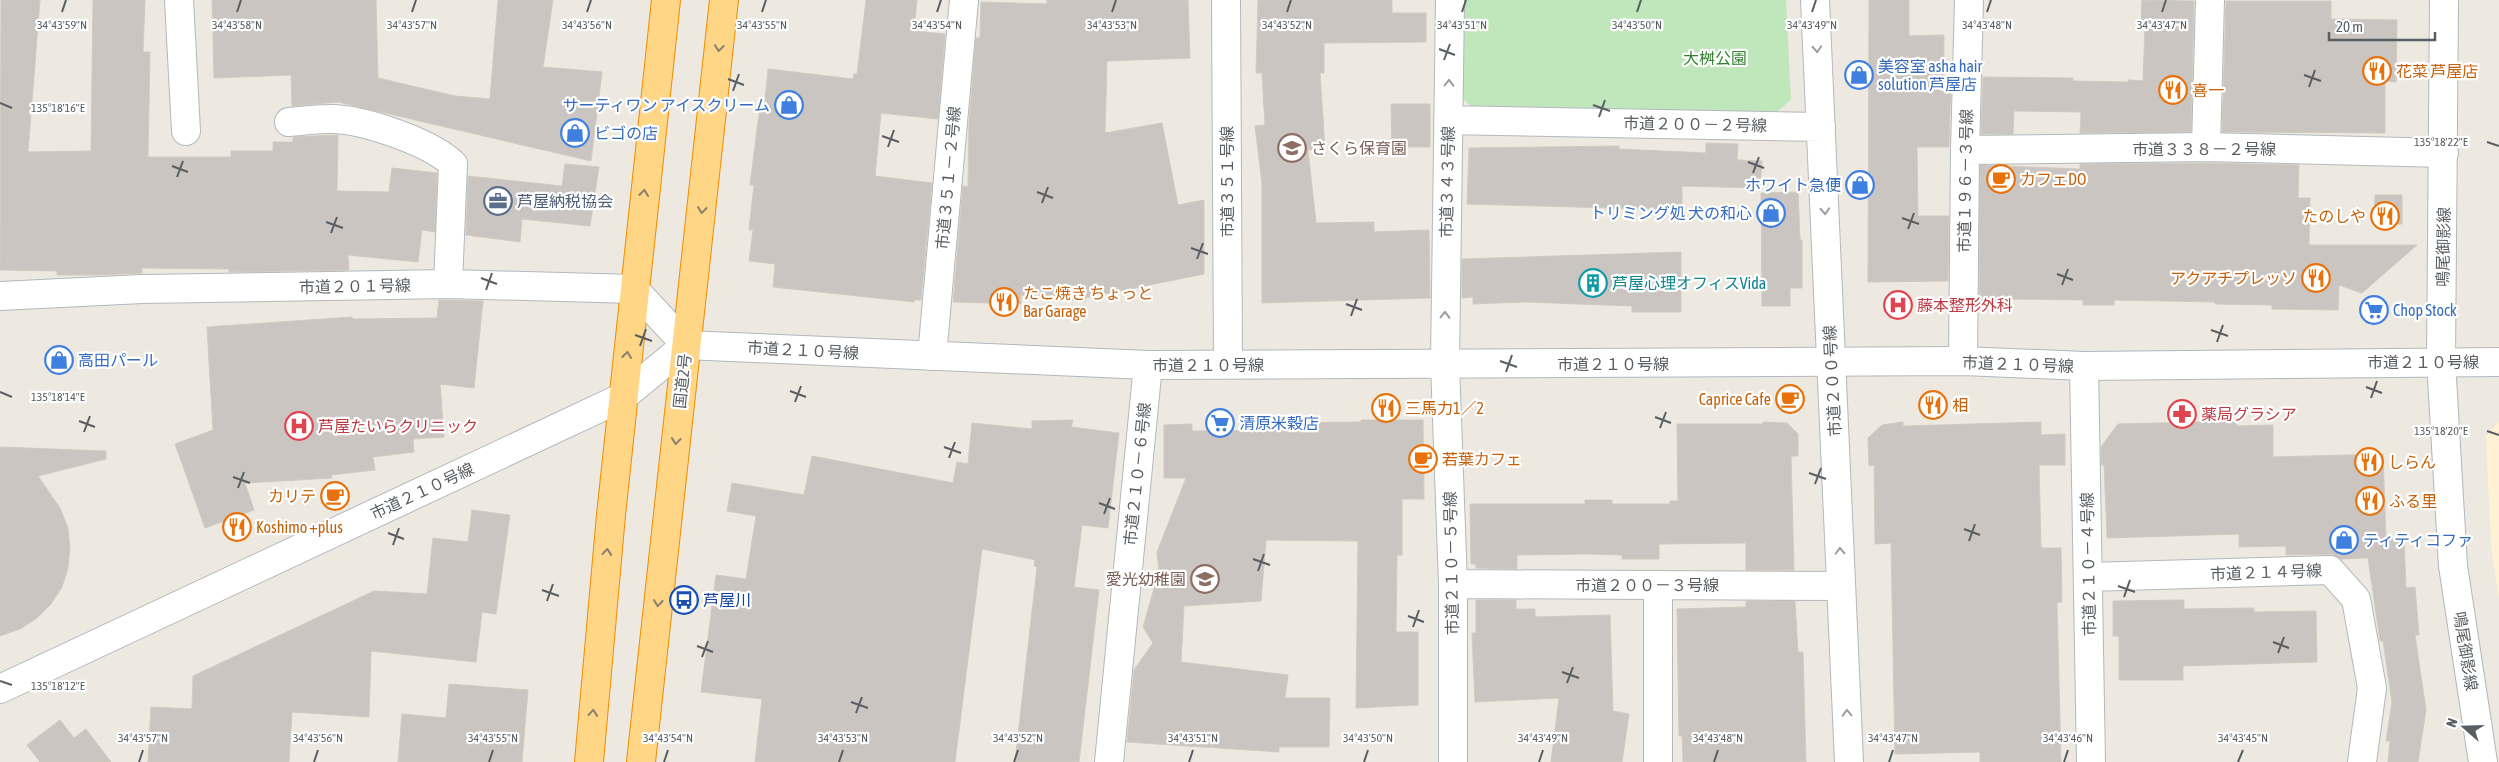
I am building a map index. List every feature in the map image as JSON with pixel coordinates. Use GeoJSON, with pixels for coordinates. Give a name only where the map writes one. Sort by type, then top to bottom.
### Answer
{"type":"FeatureCollection","features":[{"type":"Feature","properties":{"kind":"highway"},"geometry":{"type":"LineString","coordinates":[[589,762],[634,288],[666,0]]}},
{"type":"Feature","properties":{"kind":"highway","name":"国道2号"},"geometry":{"type":"LineString","coordinates":[[641,762],[724,0]]}},
{"type":"Feature","properties":{"kind":"street"},"geometry":{"type":"LineString","coordinates":[[179,0],[186,131]]}},
{"type":"Feature","properties":{"kind":"street","name":"市道３５１－２号線"},"geometry":{"type":"LineString","coordinates":[[932,356],[964,0]]}},
{"type":"Feature","properties":{"kind":"street","name":"市道３５１号線"},"geometry":{"type":"LineString","coordinates":[[1226,0],[1228,364]]}},
{"type":"Feature","properties":{"kind":"street","name":"市道３４３号線"},"geometry":{"type":"LineString","coordinates":[[1444,364],[1450,0]]}},
{"type":"Feature","properties":{"kind":"street","name":"市道２００号線"},"geometry":{"type":"LineString","coordinates":[[1815,0],[1849,762]]}},
{"type":"Feature","properties":{"kind":"street","name":"市道１９６－３号線"},"geometry":{"type":"LineString","coordinates":[[1963,361],[1964,150],[1969,0]]}},
{"type":"Feature","properties":{"kind":"street"},"geometry":{"type":"LineString","coordinates":[[2206,147],[2210,0]]}},
{"type":"Feature","properties":{"kind":"street","name":"鳴尾御影線"},"geometry":{"type":"LineString","coordinates":[[2444,0],[2441,361],[2453,566],[2483,762]]}},
{"type":"Feature","properties":{"kind":"street"},"geometry":{"type":"LineString","coordinates":[[289,122],[330,118],[379,128],[442,154],[454,164],[448,284]]}},
{"type":"Feature","properties":{"kind":"street","name":"市道２００－２号線"},"geometry":{"type":"LineString","coordinates":[[1448,120],[1821,127]]}},
{"type":"Feature","properties":{"kind":"street","name":"市道３３８－２号線"},"geometry":{"type":"LineString","coordinates":[[1964,150],[2206,147],[2444,153]]}},
{"type":"Feature","properties":{"kind":"street","name":"市道２０１号線"},"geometry":{"type":"LineString","coordinates":[[0,296],[142,290],[448,284],[634,288]]}},
{"type":"Feature","properties":{"kind":"street"},"geometry":{"type":"LineString","coordinates":[[634,288],[686,345]]}},
{"type":"Feature","properties":{"kind":"street","name":"市道２１０号線"},"geometry":{"type":"LineString","coordinates":[[0,688],[623,397],[686,345],[1148,366],[1228,364],[1963,361],[2084,366],[2441,361],[2499,362]]}},
{"type":"Feature","properties":{"kind":"street","name":"市道２１０－５号線"},"geometry":{"type":"LineString","coordinates":[[1444,364],[1453,584],[1453,762]]}},
{"type":"Feature","properties":{"kind":"street","name":"市道２１０－６号線"},"geometry":{"type":"LineString","coordinates":[[1109,762],[1148,366]]}},
{"type":"Feature","properties":{"kind":"street","name":"市道２１０－４号線"},"geometry":{"type":"LineString","coordinates":[[2084,366],[2091,762]]}},
{"type":"Feature","properties":{"kind":"street","name":"市道２１４号線"},"geometry":{"type":"LineString","coordinates":[[2088,577],[2330,570],[2356,599],[2372,688],[2362,762]]}},
{"type":"Feature","properties":{"kind":"street","name":"市道２００－３号線"},"geometry":{"type":"LineString","coordinates":[[1453,584],[1841,586]]}},
{"type":"Feature","properties":{"kind":"street"},"geometry":{"type":"LineString","coordinates":[[1658,585],[1658,762]]}},
{"type":"Feature","properties":{"kind":"shaded area"},"geometry":{"type":"Polygon","coordinates":[[[2499,421],[2499,599],[2491,546],[2486,437],[2499,421]]]}},
{"type":"Feature","properties":{"kind":"green space","name":"大桝公園"},"geometry":{"type":"Polygon","coordinates":[[[1463,0],[1786,0],[1791,100],[1771,117],[1478,113],[1462,98],[1463,0]]]}},
{"type":"Feature","properties":{"kind":"building"},"geometry":{"type":"Polygon","coordinates":[[[1,0],[40,0],[28,152],[91,151],[93,0],[145,0],[143,52],[150,52],[148,157],[231,157],[231,151],[273,151],[273,142],[293,142],[293,137],[338,135],[337,191],[389,192],[392,168],[437,173],[435,232],[422,230],[418,262],[348,255],[349,270],[229,272],[229,269],[142,268],[142,273],[57,275],[57,271],[0,270],[1,0]]]}},
{"type":"Feature","properties":{"kind":"building"},"geometry":{"type":"Polygon","coordinates":[[[212,0],[376,0],[378,78],[455,96],[490,99],[498,0],[553,0],[543,67],[602,72],[591,161],[338,102],[292,106],[291,75],[214,78],[212,0]]]}},
{"type":"Feature","properties":{"kind":"building"},"geometry":{"type":"Polygon","coordinates":[[[866,0],[917,0],[914,31],[945,34],[938,119],[881,113],[875,176],[932,183],[921,300],[914,300],[914,302],[773,287],[775,264],[749,261],[753,230],[749,230],[754,185],[750,185],[760,109],[764,110],[768,69],[853,79],[854,74],[857,74],[866,0]]]}},
{"type":"Feature","properties":{"kind":"building"},"geometry":{"type":"Polygon","coordinates":[[[1047,0],[1188,0],[1190,58],[1107,61],[1105,133],[1162,123],[1178,205],[1204,200],[1204,274],[1085,298],[1085,302],[1021,295],[1021,304],[953,302],[963,186],[968,187],[969,123],[976,38],[980,38],[981,2],[1047,4],[1047,0]]]}},
{"type":"Feature","properties":{"kind":"building"},"geometry":{"type":"Polygon","coordinates":[[[1258,0],[1392,0],[1392,13],[1426,13],[1426,42],[1324,43],[1324,73],[1320,73],[1325,149],[1308,150],[1316,223],[1374,222],[1374,232],[1429,230],[1430,298],[1262,303],[1262,184],[1255,126],[1265,125],[1262,73],[1256,73],[1258,0]]]}},
{"type":"Feature","properties":{"kind":"building"},"geometry":{"type":"Polygon","coordinates":[[[1869,0],[1909,0],[1909,36],[1944,35],[1944,77],[1951,77],[1949,147],[1917,147],[1918,216],[1949,216],[1948,281],[1868,282],[1869,0]]]}},
{"type":"Feature","properties":{"kind":"building"},"geometry":{"type":"Polygon","coordinates":[[[2142,0],[2194,1],[2191,132],[2080,133],[2081,112],[2014,111],[2013,134],[1981,134],[1983,77],[2073,78],[2073,81],[2143,81],[2145,27],[2141,27],[2142,0]]]}},
{"type":"Feature","properties":{"kind":"building"},"geometry":{"type":"Polygon","coordinates":[[[2226,1],[2331,1],[2331,19],[2397,20],[2396,82],[2385,81],[2385,133],[2222,132],[2226,1]]]}},
{"type":"Feature","properties":{"kind":"building"},"geometry":{"type":"Polygon","coordinates":[[[1391,104],[1430,104],[1430,147],[1392,147],[1391,104]]]}},
{"type":"Feature","properties":{"kind":"building"},"geometry":{"type":"Polygon","coordinates":[[[1706,143],[1738,144],[1737,160],[1762,161],[1760,188],[1682,186],[1682,210],[1467,204],[1469,148],[1619,146],[1619,149],[1706,153],[1706,143]]]}},
{"type":"Feature","properties":{"kind":"building"},"geometry":{"type":"Polygon","coordinates":[[[2206,163],[2299,165],[2298,198],[2310,198],[2309,245],[2417,245],[2362,293],[2339,285],[2338,310],[2272,309],[2272,305],[2215,304],[2215,302],[2114,300],[2114,305],[2083,305],[2083,300],[2009,299],[2009,305],[1979,305],[1980,165],[2080,169],[2080,164],[2206,163]]]}},
{"type":"Feature","properties":{"kind":"building"},"geometry":{"type":"Polygon","coordinates":[[[565,164],[599,167],[590,226],[522,219],[520,242],[466,235],[468,176],[562,186],[565,164]]]}},
{"type":"Feature","properties":{"kind":"building"},"geometry":{"type":"Polygon","coordinates":[[[1798,192],[1800,240],[1802,240],[1802,288],[1790,288],[1790,306],[1762,306],[1761,193],[1798,192]]]}},
{"type":"Feature","properties":{"kind":"building"},"geometry":{"type":"Polygon","coordinates":[[[2375,195],[2402,195],[2402,224],[2374,224],[2375,195]]]}},
{"type":"Feature","properties":{"kind":"building"},"geometry":{"type":"Polygon","coordinates":[[[1681,252],[1681,312],[1632,312],[1632,306],[1526,302],[1473,304],[1473,297],[1462,298],[1462,259],[1681,252]]]}},
{"type":"Feature","properties":{"kind":"building"},"geometry":{"type":"Polygon","coordinates":[[[439,300],[483,301],[474,388],[440,384],[444,437],[413,439],[414,452],[373,457],[375,470],[331,475],[332,478],[245,483],[254,510],[205,528],[175,444],[213,430],[207,327],[352,317],[353,319],[437,318],[439,300]]]}},
{"type":"Feature","properties":{"kind":"building"},"geometry":{"type":"Polygon","coordinates":[[[1073,420],[1071,427],[1119,433],[1108,528],[1082,525],[1074,587],[1099,590],[1079,762],[1015,762],[1037,567],[1034,566],[1035,560],[982,549],[955,762],[755,762],[762,699],[701,692],[716,575],[746,579],[756,516],[727,511],[732,483],[804,495],[812,456],[953,483],[957,462],[968,464],[972,423],[1032,429],[1032,421],[1073,420]]]}},
{"type":"Feature","properties":{"kind":"building"},"geometry":{"type":"Polygon","coordinates":[[[1361,420],[1423,420],[1424,499],[1402,499],[1402,555],[1397,555],[1396,632],[1418,632],[1418,705],[1356,708],[1358,541],[1266,540],[1261,601],[1184,606],[1181,662],[1288,675],[1285,698],[1330,698],[1329,747],[1279,747],[1279,752],[1127,742],[1134,670],[1153,643],[1143,627],[1159,571],[1157,552],[1186,478],[1164,478],[1164,425],[1192,424],[1192,431],[1280,430],[1280,423],[1361,422],[1361,420]]]}},
{"type":"Feature","properties":{"kind":"building"},"geometry":{"type":"Polygon","coordinates":[[[2236,421],[2237,426],[2273,425],[2273,457],[2383,454],[2386,539],[2404,538],[2406,588],[2415,587],[2419,635],[2415,635],[2426,710],[2418,762],[2388,762],[2390,741],[2386,741],[2392,702],[2383,641],[2380,641],[2368,558],[2340,559],[2332,554],[2286,555],[2286,546],[2239,547],[2239,534],[2107,538],[2104,465],[2101,465],[2101,447],[2118,424],[2236,421]]]}},
{"type":"Feature","properties":{"kind":"building"},"geometry":{"type":"Polygon","coordinates":[[[1763,422],[1787,423],[1798,434],[1798,456],[1791,456],[1794,570],[1746,570],[1746,543],[1659,544],[1659,559],[1622,559],[1622,555],[1517,555],[1517,569],[1476,568],[1476,564],[1471,564],[1470,504],[1585,504],[1585,500],[1612,500],[1612,504],[1670,504],[1670,501],[1678,501],[1677,424],[1763,424],[1763,422]]]}},
{"type":"Feature","properties":{"kind":"building"},"geometry":{"type":"Polygon","coordinates":[[[1903,422],[1903,426],[2041,422],[2041,435],[2065,434],[2065,465],[2039,465],[2041,548],[2061,548],[2062,602],[2057,603],[2061,762],[1980,762],[1980,752],[1895,754],[1891,543],[1875,544],[1874,465],[1869,466],[1868,438],[1882,425],[1903,422]]]}},
{"type":"Feature","properties":{"kind":"building"},"geometry":{"type":"Polygon","coordinates":[[[0,447],[106,451],[106,459],[38,476],[60,508],[68,528],[70,548],[68,568],[62,587],[51,604],[37,618],[20,629],[0,636],[0,447]]]}},
{"type":"Feature","properties":{"kind":"building"},"geometry":{"type":"Polygon","coordinates":[[[472,510],[510,515],[496,614],[482,612],[476,662],[371,651],[369,717],[292,712],[289,762],[148,762],[151,707],[192,709],[193,676],[374,591],[427,594],[433,538],[468,542],[472,510]]]}},
{"type":"Feature","properties":{"kind":"building"},"geometry":{"type":"Polygon","coordinates":[[[1476,600],[1516,600],[1516,609],[1535,609],[1535,617],[1610,615],[1613,711],[1629,714],[1622,762],[1551,762],[1559,698],[1475,702],[1472,633],[1476,633],[1476,600]]]}},
{"type":"Feature","properties":{"kind":"building"},"geometry":{"type":"Polygon","coordinates":[[[2184,600],[2184,609],[2254,608],[2254,612],[2316,611],[2317,662],[2183,666],[2183,680],[2119,680],[2119,636],[2113,636],[2113,601],[2184,600]]]}},
{"type":"Feature","properties":{"kind":"building"},"geometry":{"type":"Polygon","coordinates":[[[1746,601],[1795,601],[1798,652],[1803,652],[1806,762],[1683,762],[1682,736],[1679,736],[1677,609],[1746,607],[1746,601]]]}},
{"type":"Feature","properties":{"kind":"building"},"geometry":{"type":"Polygon","coordinates":[[[449,684],[528,690],[522,762],[398,762],[402,714],[446,718],[449,684]]]}},
{"type":"Feature","properties":{"kind":"building"},"geometry":{"type":"Polygon","coordinates":[[[60,720],[74,738],[86,729],[111,762],[40,762],[27,745],[60,720]]]}},
{"type":"Feature","properties":{"kind":"place","name":"花菜 芦屋店"},"geometry":{"type":"Point","coordinates":[2377,71]}},
{"type":"Feature","properties":{"kind":"place","name":"美容室 asha hair solution 芦屋店"},"geometry":{"type":"Point","coordinates":[1859,75]}},
{"type":"Feature","properties":{"kind":"place","name":"喜一"},"geometry":{"type":"Point","coordinates":[2173,90]}},
{"type":"Feature","properties":{"kind":"place","name":"サーティワン アイスクリーム"},"geometry":{"type":"Point","coordinates":[789,105]}},
{"type":"Feature","properties":{"kind":"place","name":"ビゴの店"},"geometry":{"type":"Point","coordinates":[575,133]}},
{"type":"Feature","properties":{"kind":"place","name":"さくら保育園"},"geometry":{"type":"Point","coordinates":[1292,148]}},
{"type":"Feature","properties":{"kind":"place","name":"カフェDO"},"geometry":{"type":"Point","coordinates":[2001,179]}},
{"type":"Feature","properties":{"kind":"place","name":"ホワイト急便"},"geometry":{"type":"Point","coordinates":[1860,185]}},
{"type":"Feature","properties":{"kind":"place","name":"芦屋納税協会"},"geometry":{"type":"Point","coordinates":[498,201]}},
{"type":"Feature","properties":{"kind":"place","name":"トリミング処 犬の和心"},"geometry":{"type":"Point","coordinates":[1771,213]}},
{"type":"Feature","properties":{"kind":"place","name":"たのしや"},"geometry":{"type":"Point","coordinates":[2385,216]}},
{"type":"Feature","properties":{"kind":"place","name":"アクアチプレッソ"},"geometry":{"type":"Point","coordinates":[2316,278]}},
{"type":"Feature","properties":{"kind":"place","name":"芦屋心理オフィスVida"},"geometry":{"type":"Point","coordinates":[1593,283]}},
{"type":"Feature","properties":{"kind":"place","name":"たこ焼き ちょっと Bar Garage"},"geometry":{"type":"Point","coordinates":[1004,302]}},
{"type":"Feature","properties":{"kind":"place","name":"藤本整形外科"},"geometry":{"type":"Point","coordinates":[1898,305]}},
{"type":"Feature","properties":{"kind":"place","name":"Chop Stock"},"geometry":{"type":"Point","coordinates":[2374,310]}},
{"type":"Feature","properties":{"kind":"place","name":"高田パール"},"geometry":{"type":"Point","coordinates":[59,360]}},
{"type":"Feature","properties":{"kind":"place","name":"Caprice Cafe"},"geometry":{"type":"Point","coordinates":[1790,399]}},
{"type":"Feature","properties":{"kind":"place","name":"相"},"geometry":{"type":"Point","coordinates":[1933,405]}},
{"type":"Feature","properties":{"kind":"place","name":"三馬力1／2"},"geometry":{"type":"Point","coordinates":[1386,408]}},
{"type":"Feature","properties":{"kind":"place","name":"薬局グラシア"},"geometry":{"type":"Point","coordinates":[2182,414]}},
{"type":"Feature","properties":{"kind":"place","name":"清原米穀店"},"geometry":{"type":"Point","coordinates":[1220,423]}},
{"type":"Feature","properties":{"kind":"place","name":"芦屋たいらクリニック"},"geometry":{"type":"Point","coordinates":[299,426]}},
{"type":"Feature","properties":{"kind":"place","name":"若葉カフェ"},"geometry":{"type":"Point","coordinates":[1423,459]}},
{"type":"Feature","properties":{"kind":"place","name":"しらん"},"geometry":{"type":"Point","coordinates":[2369,462]}},
{"type":"Feature","properties":{"kind":"place","name":"カリテ"},"geometry":{"type":"Point","coordinates":[335,496]}},
{"type":"Feature","properties":{"kind":"place","name":"ふる里"},"geometry":{"type":"Point","coordinates":[2370,501]}},
{"type":"Feature","properties":{"kind":"place","name":"Koshimo +plus"},"geometry":{"type":"Point","coordinates":[237,527]}},
{"type":"Feature","properties":{"kind":"place","name":"ティティコファ"},"geometry":{"type":"Point","coordinates":[2344,540]}},
{"type":"Feature","properties":{"kind":"place","name":"愛光幼稚園"},"geometry":{"type":"Point","coordinates":[1205,579]}},
{"type":"Feature","properties":{"kind":"place","name":"芦屋川"},"geometry":{"type":"Point","coordinates":[684,600]}}]}
